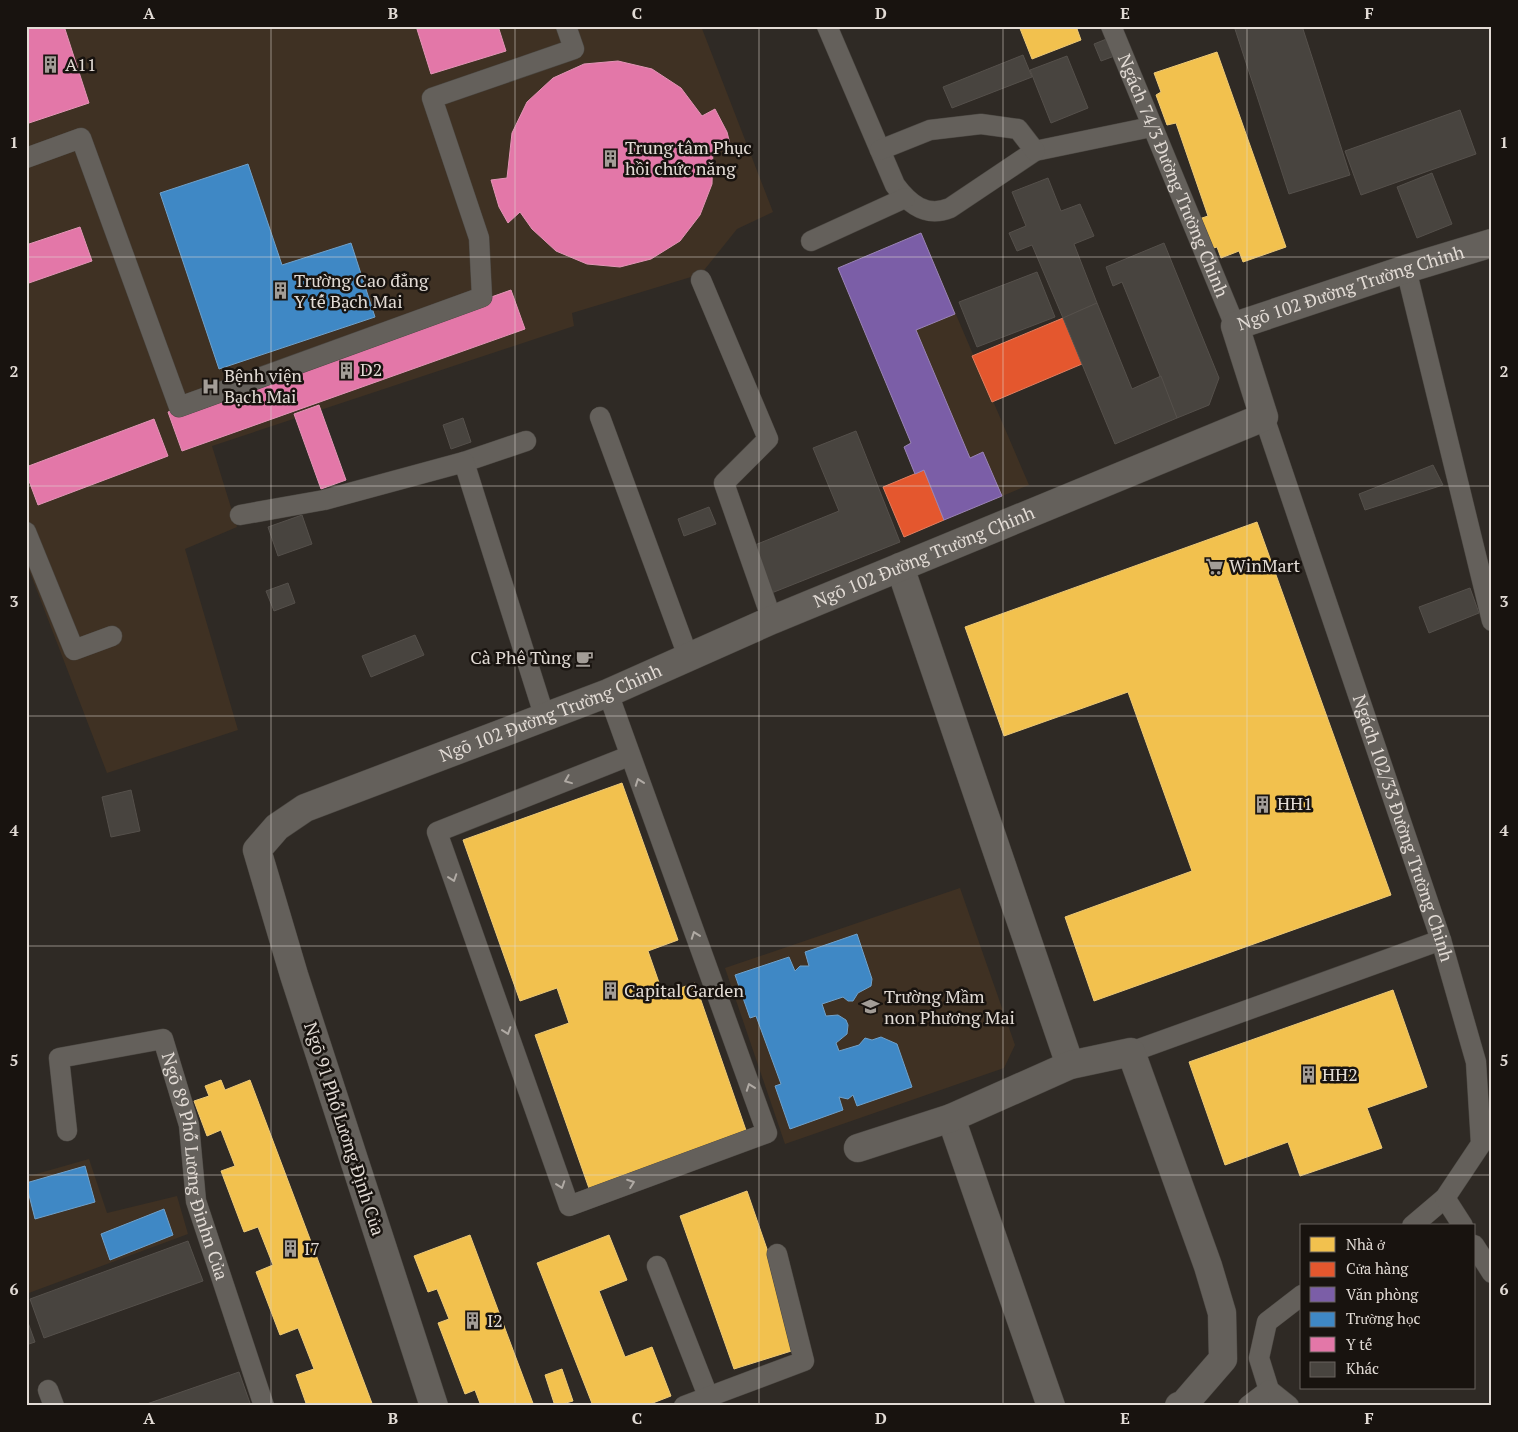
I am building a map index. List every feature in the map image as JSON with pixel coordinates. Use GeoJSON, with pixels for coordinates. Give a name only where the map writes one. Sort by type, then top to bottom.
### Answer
{"type":"FeatureCollection","features":[{"type":"Feature","properties":{"kind":"street","name":"Ngõ 102 Đường Trường Chinh"},"geometry":{"type":"LineString","coordinates":[[257,850],[277,827],[304,808],[608,693],[689,659],[772,620],[1264,417],[1235,326],[1406,269],[1492,243]]}},
{"type":"Feature","properties":{"kind":"street"},"geometry":{"type":"LineString","coordinates":[[900,567],[1070,1065]]}},
{"type":"Feature","properties":{"kind":"street","name":"Ngõ 91 Phố Lương Định Của"},"geometry":{"type":"LineString","coordinates":[[257,850],[294,975],[434,1406]]}},
{"type":"Feature","properties":{"kind":"street"},"geometry":{"type":"LineString","coordinates":[[858,1148],[950,1118],[1070,1065],[1132,1052],[1208,1266],[1222,1313],[1223,1359],[1184,1404],[1179,1406]]}},
{"type":"Feature","properties":{"kind":"street"},"geometry":{"type":"LineString","coordinates":[[950,1118],[1051,1406]]}},
{"type":"Feature","properties":{"kind":"lane"},"geometry":{"type":"LineString","coordinates":[[26,158],[81,138],[178,407],[482,297],[479,238],[432,98],[574,50],[566,26]]}},
{"type":"Feature","properties":{"kind":"lane"},"geometry":{"type":"LineString","coordinates":[[827,26],[895,185],[905,198],[919,208],[937,214],[950,208],[1034,151],[1152,127]]}},
{"type":"Feature","properties":{"kind":"lane","name":"Ngách 74/3 Đường Trường Chinh"},"geometry":{"type":"LineString","coordinates":[[1111,26],[1235,326]]}},
{"type":"Feature","properties":{"kind":"lane"},"geometry":{"type":"LineString","coordinates":[[880,150],[930,130],[981,124],[1018,129],[1034,151]]}},
{"type":"Feature","properties":{"kind":"lane"},"geometry":{"type":"LineString","coordinates":[[811,241],[905,198]]}},
{"type":"Feature","properties":{"kind":"lane"},"geometry":{"type":"LineString","coordinates":[[1406,269],[1492,621]]}},
{"type":"Feature","properties":{"kind":"lane"},"geometry":{"type":"LineString","coordinates":[[701,280],[768,439],[724,483],[772,620]]}},
{"type":"Feature","properties":{"kind":"lane"},"geometry":{"type":"LineString","coordinates":[[600,417],[689,659]]}},
{"type":"Feature","properties":{"kind":"lane","name":"Ngách 102/33 Đường Trường Chinh"},"geometry":{"type":"LineString","coordinates":[[1264,417],[1441,940],[1476,1062],[1481,1144],[1445,1198],[1414,1224]]}},
{"type":"Feature","properties":{"kind":"lane"},"geometry":{"type":"LineString","coordinates":[[240,515],[324,500],[464,462],[526,441]]}},
{"type":"Feature","properties":{"kind":"lane"},"geometry":{"type":"LineString","coordinates":[[464,462],[545,718]]}},
{"type":"Feature","properties":{"kind":"lane"},"geometry":{"type":"LineString","coordinates":[[26,532],[74,650],[112,636]]}},
{"type":"Feature","properties":{"kind":"lane"},"geometry":{"type":"LineString","coordinates":[[608,693],[629,756],[767,1133],[569,1206],[437,832],[629,756]]}},
{"type":"Feature","properties":{"kind":"lane"},"geometry":{"type":"LineString","coordinates":[[1132,1052],[1441,940]]}},
{"type":"Feature","properties":{"kind":"lane","name":"Ngõ 89 Phố Lương Đinhn Của"},"geometry":{"type":"LineString","coordinates":[[67,1131],[59,1058],[163,1039],[188,1125],[196,1201],[264,1406]]}},
{"type":"Feature","properties":{"kind":"lane"},"geometry":{"type":"LineString","coordinates":[[1445,1198],[1461,1224]]}},
{"type":"Feature","properties":{"kind":"lane"},"geometry":{"type":"LineString","coordinates":[[1476,1248],[1492,1273]]}},
{"type":"Feature","properties":{"kind":"lane"},"geometry":{"type":"LineString","coordinates":[[684,1406],[804,1361],[778,1254]]}},
{"type":"Feature","properties":{"kind":"lane"},"geometry":{"type":"LineString","coordinates":[[657,1266],[708,1396]]}},
{"type":"Feature","properties":{"kind":"lane"},"geometry":{"type":"LineString","coordinates":[[1288,1406],[1269,1390],[1259,1358],[1267,1322],[1300,1297]]}},
{"type":"Feature","properties":{"kind":"lane"},"geometry":{"type":"LineString","coordinates":[[1248,1406],[1269,1390]]}},
{"type":"Feature","properties":{"kind":"shaded area","name":"Bệnh viện Bạch Mai"},"geometry":{"type":"Polygon","coordinates":[[[26,26],[701,26],[773,212],[737,229],[701,274],[572,313],[574,326],[212,446],[237,527],[185,549],[238,730],[107,773],[26,562],[26,26]]]}},
{"type":"Feature","properties":{"kind":"shaded area"},"geometry":{"type":"Polygon","coordinates":[[[921,233],[1029,485],[944,520],[915,474],[904,447],[911,443],[838,268],[921,233]]]}},
{"type":"Feature","properties":{"kind":"shaded area","name":"Trường Mầm non Phương Mai"},"geometry":{"type":"Polygon","coordinates":[[[960,888],[1015,1045],[1004,1068],[785,1144],[725,968],[960,888]]]}},
{"type":"Feature","properties":{"kind":"shaded area"},"geometry":{"type":"Polygon","coordinates":[[[89,1159],[107,1213],[177,1196],[188,1234],[26,1294],[26,1177],[89,1159]]]}},
{"type":"Feature","properties":{"kind":"building: Nhà ở"},"geometry":{"type":"Polygon","coordinates":[[[1019,26],[1076,26],[1081,40],[1032,59],[1019,26]]]}},
{"type":"Feature","properties":{"kind":"building: Nhà ở"},"geometry":{"type":"Polygon","coordinates":[[[1217,52],[1286,247],[1243,262],[1239,251],[1221,258],[1217,247],[1207,250],[1196,220],[1208,216],[1176,123],[1167,125],[1156,95],[1161,92],[1154,73],[1217,52]]]}},
{"type":"Feature","properties":{"kind":"building: Nhà ở","name":"HH1"},"geometry":{"type":"Polygon","coordinates":[[[1257,522],[1391,895],[1094,1001],[1065,917],[1192,871],[1128,692],[1004,736],[965,627],[1257,522]]]}},
{"type":"Feature","properties":{"kind":"building: Nhà ở","name":"Capital Garden"},"geometry":{"type":"Polygon","coordinates":[[[622,783],[678,940],[648,951],[663,994],[695,983],[749,1139],[591,1194],[535,1035],[569,1023],[557,988],[520,1001],[463,840],[622,783]]]}},
{"type":"Feature","properties":{"kind":"building: Nhà ở","name":"HH2"},"geometry":{"type":"Polygon","coordinates":[[[1393,990],[1427,1087],[1367,1108],[1382,1148],[1300,1176],[1288,1142],[1225,1165],[1189,1062],[1393,990]]]}},
{"type":"Feature","properties":{"kind":"building: Nhà ở","name":"I7"},"geometry":{"type":"Polygon","coordinates":[[[221,1080],[225,1090],[250,1080],[373,1406],[307,1406],[296,1375],[314,1369],[298,1328],[280,1335],[256,1272],[273,1265],[258,1227],[244,1232],[221,1171],[235,1166],[221,1130],[207,1136],[194,1101],[209,1096],[205,1086],[221,1080]]]}},
{"type":"Feature","properties":{"kind":"building: Nhà ở"},"geometry":{"type":"Polygon","coordinates":[[[747,1191],[801,1348],[734,1369],[680,1216],[747,1191]]]}},
{"type":"Feature","properties":{"kind":"building: Nhà ở","name":"I2"},"geometry":{"type":"Polygon","coordinates":[[[470,1235],[534,1406],[481,1406],[475,1390],[465,1394],[438,1323],[449,1319],[437,1289],[428,1292],[414,1256],[470,1235]]]}},
{"type":"Feature","properties":{"kind":"building: Nhà ở"},"geometry":{"type":"Polygon","coordinates":[[[609,1235],[627,1280],[599,1291],[625,1357],[652,1347],[671,1396],[645,1406],[593,1406],[537,1263],[609,1235]]]}},
{"type":"Feature","properties":{"kind":"building: Nhà ở"},"geometry":{"type":"Polygon","coordinates":[[[562,1369],[573,1401],[555,1406],[545,1375],[562,1369]]]}},
{"type":"Feature","properties":{"kind":"building: Cửa hàng"},"geometry":{"type":"Polygon","coordinates":[[[1063,318],[1082,364],[992,402],[972,356],[1063,318]]]}},
{"type":"Feature","properties":{"kind":"building: Cửa hàng"},"geometry":{"type":"Polygon","coordinates":[[[924,470],[944,520],[904,537],[883,487],[924,470]]]}},
{"type":"Feature","properties":{"kind":"building: Văn phòng"},"geometry":{"type":"Polygon","coordinates":[[[921,233],[955,314],[916,330],[970,458],[983,452],[1002,496],[944,520],[924,470],[915,474],[904,447],[911,443],[838,268],[921,233]]]}},
{"type":"Feature","properties":{"kind":"building: Trường học","name":"Trường Cao đẳng Y tế Bạch Mai"},"geometry":{"type":"Polygon","coordinates":[[[248,164],[282,265],[351,243],[375,317],[219,369],[160,193],[248,164]]]}},
{"type":"Feature","properties":{"kind":"building: Trường học"},"geometry":{"type":"Polygon","coordinates":[[[857,934],[872,979],[871,986],[858,993],[853,1001],[848,1001],[843,997],[822,1004],[826,1016],[838,1015],[846,1020],[848,1025],[847,1034],[836,1043],[839,1051],[859,1045],[865,1038],[872,1040],[881,1037],[897,1044],[912,1087],[857,1106],[853,1095],[848,1099],[839,1097],[843,1110],[790,1129],[775,1086],[781,1084],[756,1016],[750,1018],[735,975],[789,957],[795,971],[800,966],[809,966],[805,952],[857,934]]]}},
{"type":"Feature","properties":{"kind":"building: Trường học"},"geometry":{"type":"Polygon","coordinates":[[[85,1166],[95,1202],[35,1219],[26,1183],[85,1166]]]}},
{"type":"Feature","properties":{"kind":"building: Trường học"},"geometry":{"type":"Polygon","coordinates":[[[164,1209],[173,1235],[110,1260],[101,1234],[164,1209]]]}},
{"type":"Feature","properties":{"kind":"building: Y tế","name":"A11"},"geometry":{"type":"Polygon","coordinates":[[[26,26],[64,26],[89,103],[26,124],[26,26]]]}},
{"type":"Feature","properties":{"kind":"building: Y tế"},"geometry":{"type":"Polygon","coordinates":[[[416,26],[498,26],[506,51],[431,74],[416,26]]]}},
{"type":"Feature","properties":{"kind":"building: Y tế","name":"Trung tâm Phục hồi chức năng"},"geometry":{"type":"Polygon","coordinates":[[[618,61],[652,69],[681,88],[702,116],[715,109],[727,132],[731,148],[713,149],[712,184],[700,215],[680,241],[651,259],[620,267],[587,264],[556,251],[532,229],[520,212],[508,223],[499,207],[491,180],[507,178],[512,133],[527,102],[553,78],[584,64],[618,61]]]}},
{"type":"Feature","properties":{"kind":"building: Y tế"},"geometry":{"type":"Polygon","coordinates":[[[80,227],[92,261],[26,284],[26,245],[80,227]]]}},
{"type":"Feature","properties":{"kind":"building: Y tế","name":"D2"},"geometry":{"type":"Polygon","coordinates":[[[511,290],[525,329],[182,451],[168,412],[511,290]]]}},
{"type":"Feature","properties":{"kind":"building: Y tế"},"geometry":{"type":"Polygon","coordinates":[[[319,405],[346,480],[321,489],[294,414],[319,405]]]}},
{"type":"Feature","properties":{"kind":"building: Y tế"},"geometry":{"type":"Polygon","coordinates":[[[154,419],[168,456],[38,505],[26,473],[26,467],[154,419]]]}},
{"type":"Feature","properties":{"kind":"building: Khác"},"geometry":{"type":"Polygon","coordinates":[[[1234,26],[1302,26],[1350,175],[1289,194],[1234,26]]]}},
{"type":"Feature","properties":{"kind":"building: Khác"},"geometry":{"type":"Polygon","coordinates":[[[1114,36],[1120,54],[1101,61],[1094,44],[1114,36]]]}},
{"type":"Feature","properties":{"kind":"building: Khác"},"geometry":{"type":"Polygon","coordinates":[[[1023,55],[1032,77],[952,108],[943,87],[1023,55]]]}},
{"type":"Feature","properties":{"kind":"building: Khác"},"geometry":{"type":"Polygon","coordinates":[[[1067,56],[1088,108],[1051,123],[1030,70],[1067,56]]]}},
{"type":"Feature","properties":{"kind":"building: Khác"},"geometry":{"type":"Polygon","coordinates":[[[1460,110],[1476,154],[1361,195],[1345,151],[1460,110]]]}},
{"type":"Feature","properties":{"kind":"building: Khác"},"geometry":{"type":"Polygon","coordinates":[[[1432,173],[1452,224],[1417,238],[1397,187],[1432,173]]]}},
{"type":"Feature","properties":{"kind":"building: Khác"},"geometry":{"type":"Polygon","coordinates":[[[1048,178],[1061,211],[1080,204],[1094,236],[1074,244],[1097,303],[1063,318],[1032,245],[1017,251],[1009,233],[1026,226],[1012,192],[1048,178]]]}},
{"type":"Feature","properties":{"kind":"building: Khác"},"geometry":{"type":"Polygon","coordinates":[[[1164,243],[1219,378],[1209,405],[1177,418],[1122,282],[1113,286],[1106,267],[1164,243]]]}},
{"type":"Feature","properties":{"kind":"building: Khác"},"geometry":{"type":"Polygon","coordinates":[[[1037,272],[1055,317],[977,347],[959,302],[1037,272]]]}},
{"type":"Feature","properties":{"kind":"building: Khác"},"geometry":{"type":"Polygon","coordinates":[[[1097,303],[1132,389],[1161,376],[1177,418],[1115,444],[1063,318],[1097,303]]]}},
{"type":"Feature","properties":{"kind":"building: Khác"},"geometry":{"type":"Polygon","coordinates":[[[463,418],[471,442],[451,449],[443,425],[463,418]]]}},
{"type":"Feature","properties":{"kind":"building: Khác"},"geometry":{"type":"Polygon","coordinates":[[[856,431],[900,542],[769,594],[750,547],[839,511],[813,448],[856,431]]]}},
{"type":"Feature","properties":{"kind":"building: Khác"},"geometry":{"type":"Polygon","coordinates":[[[1433,465],[1443,485],[1365,510],[1359,494],[1433,465]]]}},
{"type":"Feature","properties":{"kind":"building: Khác"},"geometry":{"type":"Polygon","coordinates":[[[709,507],[716,524],[684,536],[678,519],[709,507]]]}},
{"type":"Feature","properties":{"kind":"building: Khác"},"geometry":{"type":"Polygon","coordinates":[[[302,515],[312,544],[278,556],[268,527],[302,515]]]}},
{"type":"Feature","properties":{"kind":"building: Khác"},"geometry":{"type":"Polygon","coordinates":[[[288,583],[295,603],[274,611],[266,591],[288,583]]]}},
{"type":"Feature","properties":{"kind":"building: Khác"},"geometry":{"type":"Polygon","coordinates":[[[1470,588],[1479,613],[1429,633],[1419,607],[1470,588]]]}},
{"type":"Feature","properties":{"kind":"building: Khác"},"geometry":{"type":"Polygon","coordinates":[[[415,635],[424,655],[371,677],[362,656],[415,635]]]}},
{"type":"Feature","properties":{"kind":"building: Khác"},"geometry":{"type":"Polygon","coordinates":[[[131,790],[140,831],[111,837],[102,797],[131,790]]]}},
{"type":"Feature","properties":{"kind":"building: Khác"},"geometry":{"type":"Polygon","coordinates":[[[188,1241],[203,1281],[44,1338],[30,1299],[188,1241]]]}},
{"type":"Feature","properties":{"kind":"building: Khác"},"geometry":{"type":"Polygon","coordinates":[[[26,1317],[35,1342],[26,1345],[26,1317]]]}},
{"type":"Feature","properties":{"kind":"building: Khác"},"geometry":{"type":"Polygon","coordinates":[[[239,1372],[251,1406],[141,1406],[239,1372]]]}},
{"type":"Feature","properties":{"kind":"place","name":"A11"},"geometry":{"type":"Point","coordinates":[51,65]}},
{"type":"Feature","properties":{"kind":"place","name":"Trung tâm Phục hồi chức năng"},"geometry":{"type":"Point","coordinates":[611,158]}},
{"type":"Feature","properties":{"kind":"place","name":"Trường Cao đẳng Y tế Bạch Mai"},"geometry":{"type":"Point","coordinates":[280,291]}},
{"type":"Feature","properties":{"kind":"place","name":"D2"},"geometry":{"type":"Point","coordinates":[346,370]}},
{"type":"Feature","properties":{"kind":"place","name":"Bệnh viện Bạch Mai"},"geometry":{"type":"Point","coordinates":[210,386]}},
{"type":"Feature","properties":{"kind":"place","name":"WinMart"},"geometry":{"type":"Point","coordinates":[1215,566]}},
{"type":"Feature","properties":{"kind":"place","name":"Cà Phê Tùng"},"geometry":{"type":"Point","coordinates":[585,658]}},
{"type":"Feature","properties":{"kind":"place","name":"HH1"},"geometry":{"type":"Point","coordinates":[1263,804]}},
{"type":"Feature","properties":{"kind":"place","name":"Capital Garden"},"geometry":{"type":"Point","coordinates":[610,991]}},
{"type":"Feature","properties":{"kind":"place","name":"Trường Mầm non Phương Mai"},"geometry":{"type":"Point","coordinates":[870,1007]}},
{"type":"Feature","properties":{"kind":"place","name":"HH2"},"geometry":{"type":"Point","coordinates":[1308,1075]}},
{"type":"Feature","properties":{"kind":"place","name":"I7"},"geometry":{"type":"Point","coordinates":[290,1249]}},
{"type":"Feature","properties":{"kind":"place","name":"I2"},"geometry":{"type":"Point","coordinates":[473,1321]}}]}
